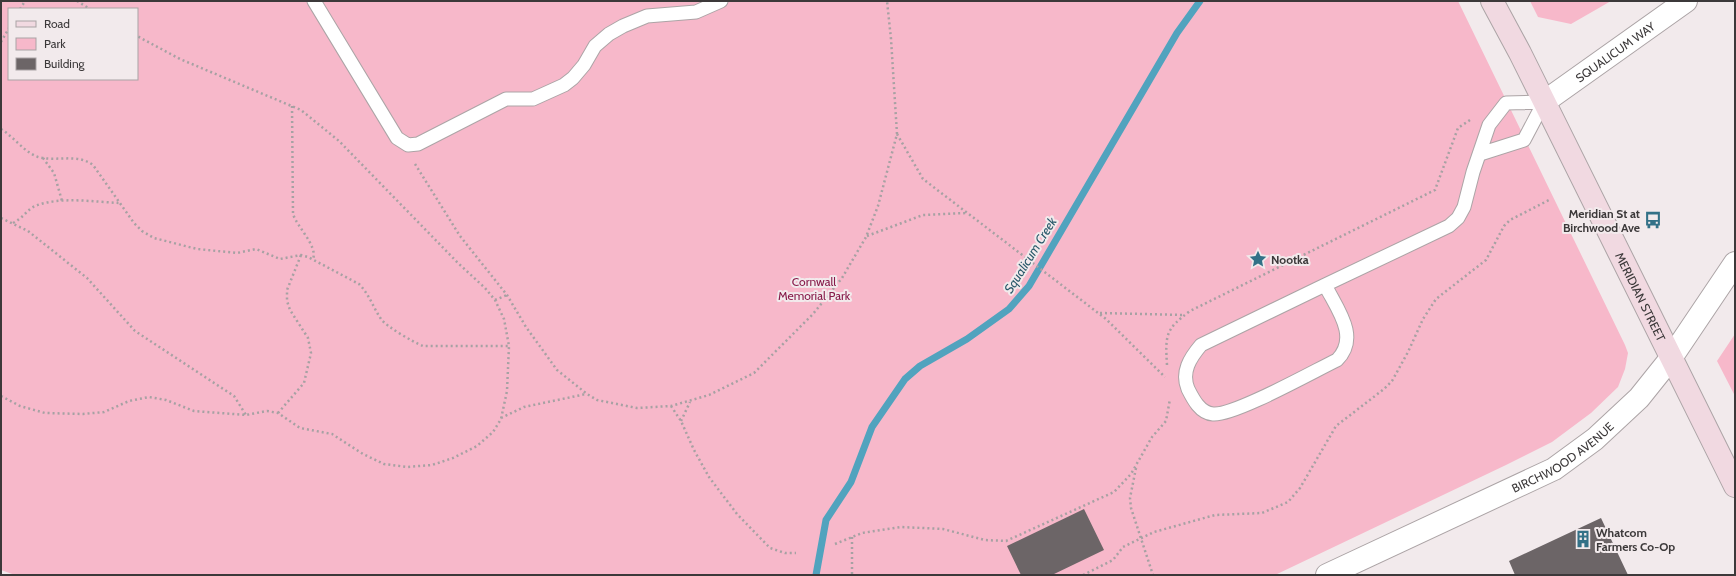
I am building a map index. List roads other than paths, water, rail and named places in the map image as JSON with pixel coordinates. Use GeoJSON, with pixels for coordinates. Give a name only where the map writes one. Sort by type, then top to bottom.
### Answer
{"type":"FeatureCollection","features":[{"type":"Feature","properties":{"kind":"main road","name":"MERIDIAN STREET"},"geometry":{"type":"LineString","coordinates":[[1492,1],[1544,102],[1735,486]]}},
{"type":"Feature","properties":{"kind":"street","name":"SQUALICUM WAY"},"geometry":{"type":"LineString","coordinates":[[1544,102],[1686,1]]}},
{"type":"Feature","properties":{"kind":"street","name":"BIRCHWOOD AVENUE"},"geometry":{"type":"LineString","coordinates":[[1327,575],[1554,468],[1595,439],[1639,398],[1671,358],[1735,263]]}},
{"type":"Feature","properties":{"kind":"lane"},"geometry":{"type":"LineString","coordinates":[[314,1],[401,142],[408,145],[418,144],[506,99],[533,99],[564,85],[573,78],[584,65],[595,46],[609,34],[638,19],[656,14],[696,12],[721,1]]}},
{"type":"Feature","properties":{"kind":"lane"},"geometry":{"type":"LineString","coordinates":[[1325,286],[1346,326],[1348,341],[1345,352],[1337,360],[1238,408],[1212,414],[1201,409],[1192,399],[1186,385],[1186,369],[1191,357],[1201,345],[1449,226],[1458,218],[1464,207],[1488,125],[1506,103],[1544,102],[1524,140],[1480,154]]}},
{"type":"Feature","properties":{"kind":"waterway","name":"Squalicum Creek"},"geometry":{"type":"LineString","coordinates":[[816,575],[826,520],[851,482],[872,427],[905,379],[920,366],[967,339],[1009,309],[1029,286],[1177,33],[1200,1]]}},
{"type":"Feature","properties":{"kind":"place","name":"Meridian St at Birchwood Ave"},"geometry":{"type":"Point","coordinates":[1653,220]}},
{"type":"Feature","properties":{"kind":"place","name":"Nootka"},"geometry":{"type":"Point","coordinates":[1258,259]}},
{"type":"Feature","properties":{"kind":"place","name":"Whatcom Farmers Co-Op"},"geometry":{"type":"Point","coordinates":[1583,539]}},
{"type":"Feature","properties":{"kind":"park label","name":"Cornwall Memorial Park"},"geometry":{"type":"Point","coordinates":[814,288]}}]}
